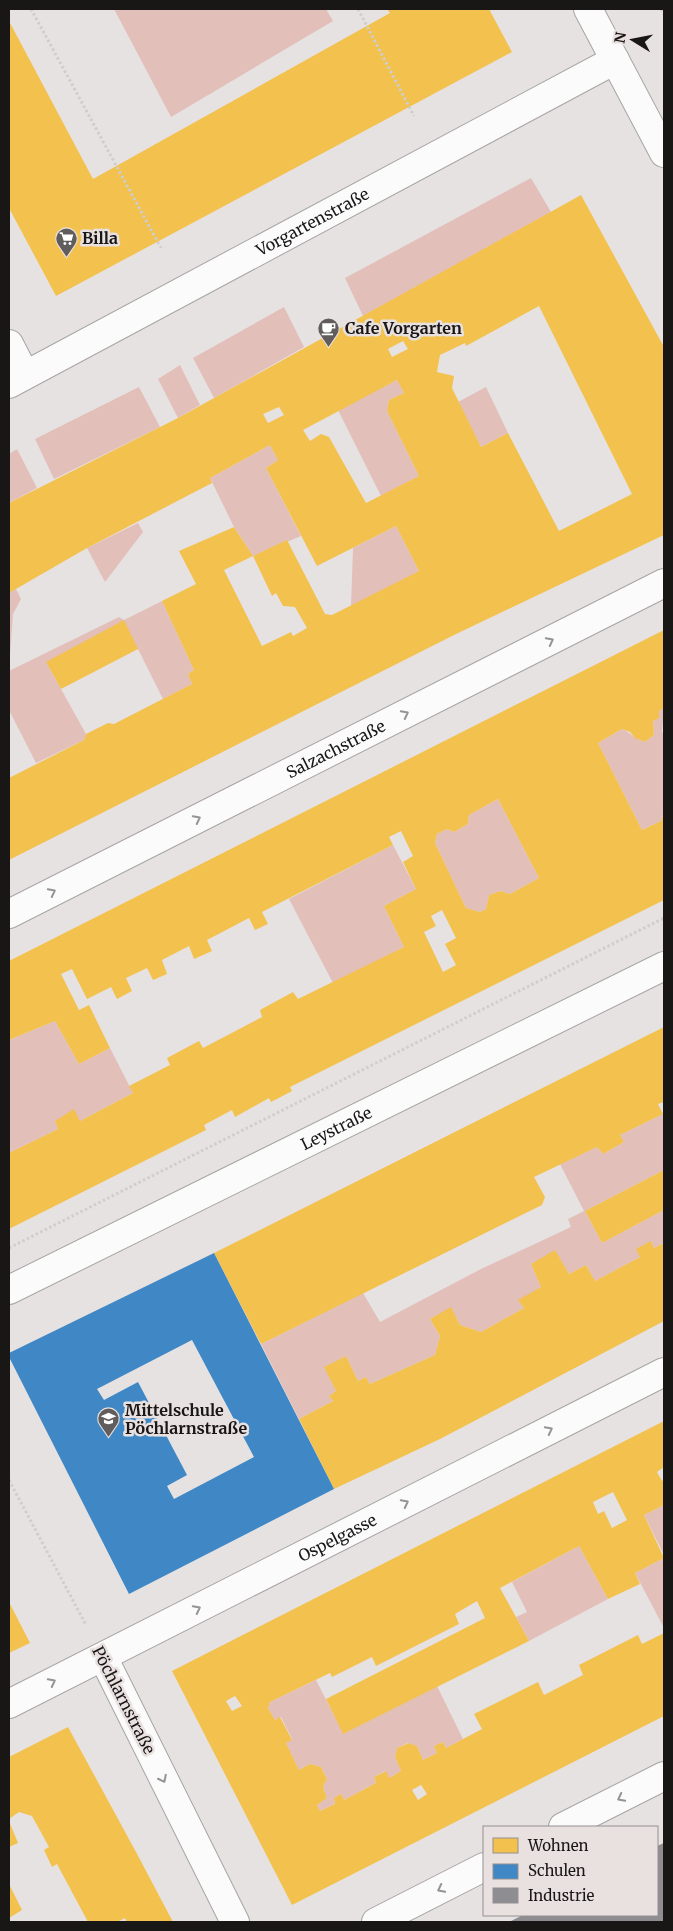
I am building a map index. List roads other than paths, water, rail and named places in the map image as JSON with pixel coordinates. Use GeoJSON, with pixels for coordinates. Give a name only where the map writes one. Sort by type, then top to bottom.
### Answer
{"type":"FeatureCollection","features":[{"type":"Feature","properties":{"kind":"street"},"geometry":{"type":"LineString","coordinates":[[588,9],[664,153]]}},
{"type":"Feature","properties":{"kind":"street","name":"Vorgartenstraße"},"geometry":{"type":"LineString","coordinates":[[17,380],[615,60]]}},
{"type":"Feature","properties":{"kind":"street"},"geometry":{"type":"LineString","coordinates":[[9,344],[17,380]]}},
{"type":"Feature","properties":{"kind":"street","name":"Salzachstraße"},"geometry":{"type":"LineString","coordinates":[[9,914],[664,583]]}},
{"type":"Feature","properties":{"kind":"street","name":"Leystraße"},"geometry":{"type":"LineString","coordinates":[[9,1290],[664,966]]}},
{"type":"Feature","properties":{"kind":"street","name":"Ospelgasse"},"geometry":{"type":"LineString","coordinates":[[9,1704],[664,1372]]}},
{"type":"Feature","properties":{"kind":"street","name":"Pöchlarnstraße"},"geometry":{"type":"LineString","coordinates":[[103,1657],[235,1922]]}},
{"type":"Feature","properties":{"kind":"street"},"geometry":{"type":"LineString","coordinates":[[565,1826],[664,1776]]}},
{"type":"Feature","properties":{"kind":"street"},"geometry":{"type":"LineString","coordinates":[[376,1922],[483,1868]]}},
{"type":"Feature","properties":{"kind":"place","name":"Billa"},"geometry":{"type":"Point","coordinates":[66,257]}},
{"type":"Feature","properties":{"kind":"place","name":"Cafe Vorgarten"},"geometry":{"type":"Point","coordinates":[329,347]}},
{"type":"Feature","properties":{"kind":"place","name":"Mittelschule Pöchlarnstraße"},"geometry":{"type":"Point","coordinates":[109,1438]}}]}
